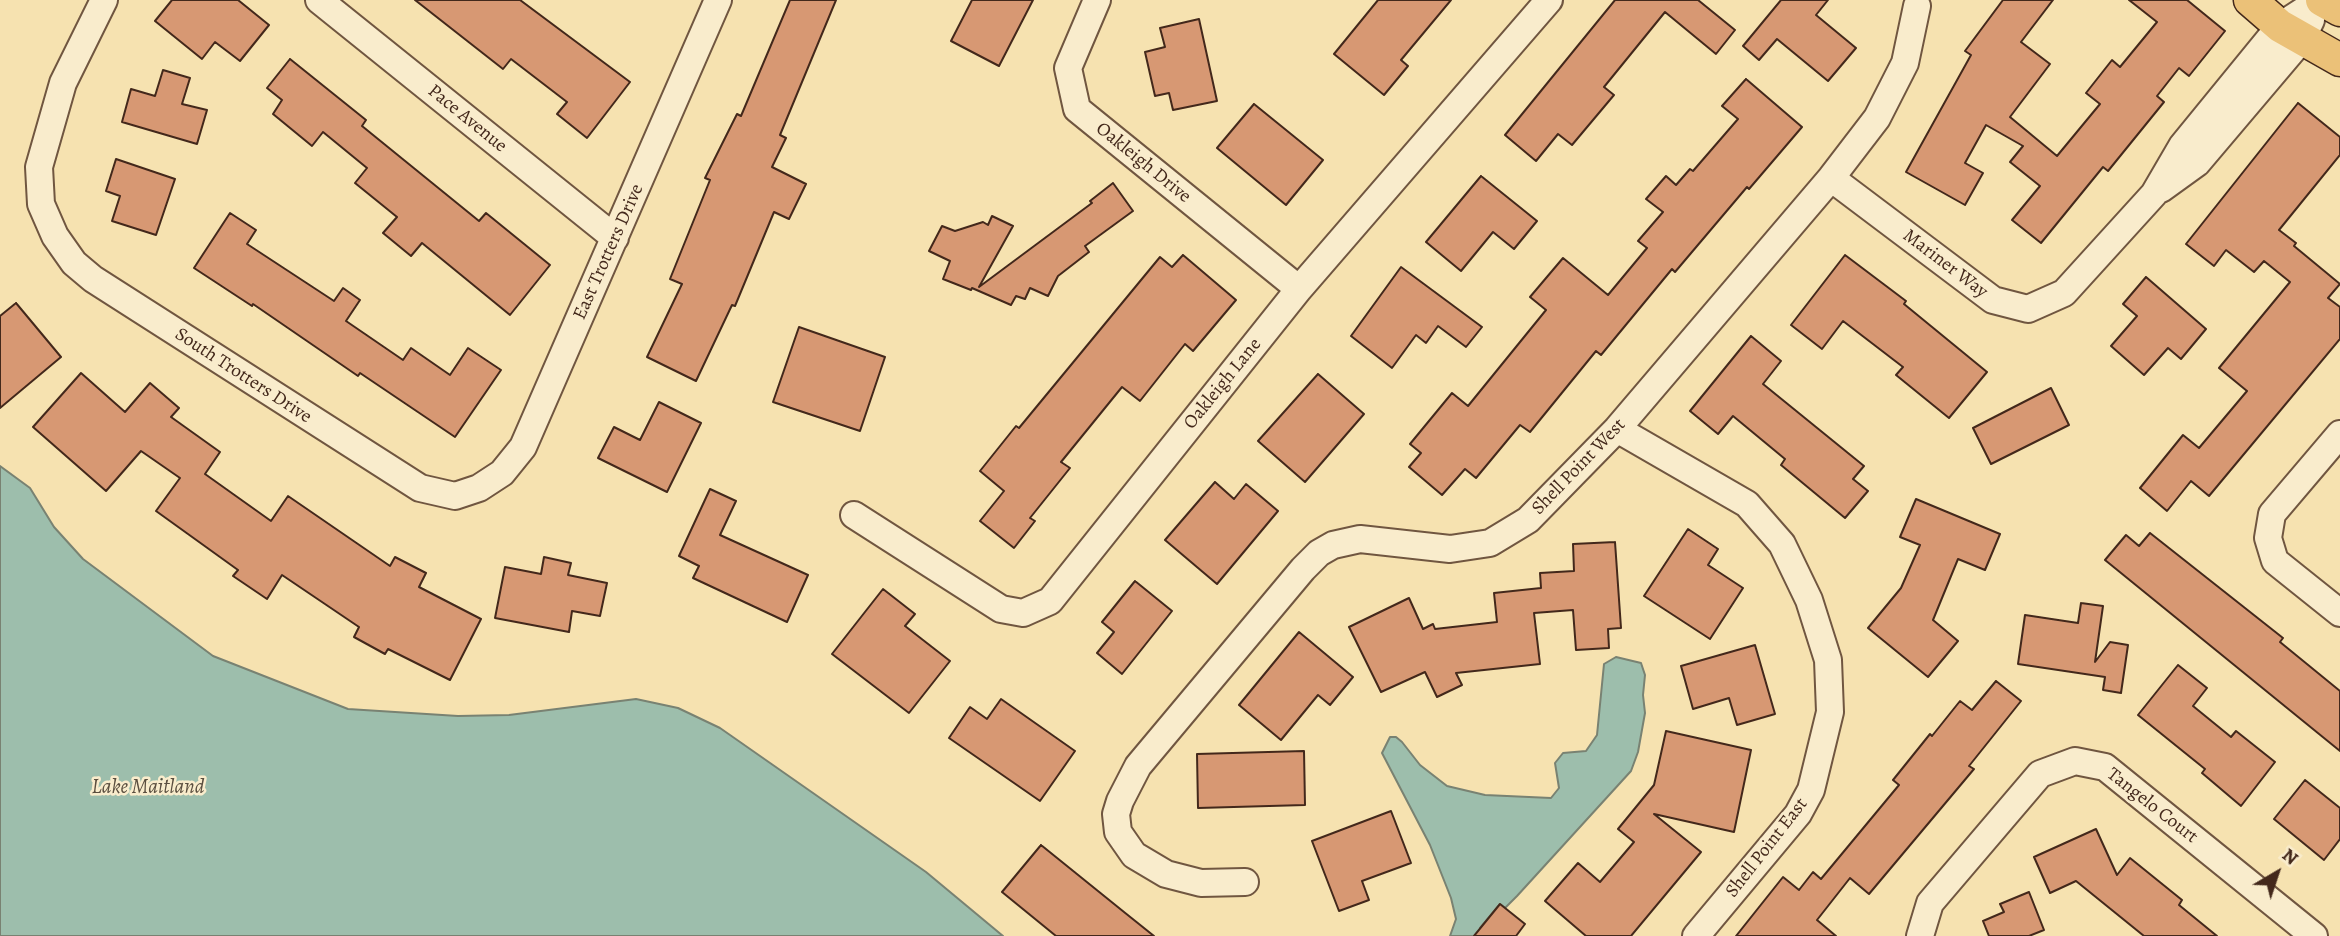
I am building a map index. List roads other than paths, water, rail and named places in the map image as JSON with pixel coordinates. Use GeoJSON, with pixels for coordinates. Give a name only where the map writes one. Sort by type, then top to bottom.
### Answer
{"type":"FeatureCollection","features":[{"type":"Feature","properties":{"kind":"main road"},"geometry":{"type":"LineString","coordinates":[[2250,0],[2291,33],[2340,60]]}},
{"type":"Feature","properties":{"kind":"main road"},"geometry":{"type":"LineString","coordinates":[[2321,0],[2340,10]]}},
{"type":"Feature","properties":{"kind":"street","name":"South Trotters Drive"},"geometry":{"type":"LineString","coordinates":[[104,0],[63,83],[39,167],[41,204],[55,236],[74,263],[93,279],[420,488],[455,496],[479,488]]}},
{"type":"Feature","properties":{"kind":"street","name":"Pace Avenue"},"geometry":{"type":"LineString","coordinates":[[319,0],[615,238]]}},
{"type":"Feature","properties":{"kind":"street","name":"East Trotters Drive"},"geometry":{"type":"LineString","coordinates":[[479,488],[502,473],[523,447],[718,0]]}},
{"type":"Feature","properties":{"kind":"street","name":"Oakleigh Drive"},"geometry":{"type":"LineString","coordinates":[[1097,0],[1068,68],[1077,109],[1299,289]]}},
{"type":"Feature","properties":{"kind":"street","name":"Oakleigh Lane"},"geometry":{"type":"LineString","coordinates":[[854,515],[1000,609],[1023,613],[1049,601],[1299,289],[1549,0]]}},
{"type":"Feature","properties":{"kind":"street","name":"Mariner Way"},"geometry":{"type":"LineString","coordinates":[[1831,178],[1993,300],[2028,309],[2064,293],[2154,194],[2182,146],[2321,0]]}},
{"type":"Feature","properties":{"kind":"street","name":"Shell Point West"},"geometry":{"type":"LineString","coordinates":[[1245,882],[1200,883],[1166,874],[1134,855],[1118,832],[1116,814],[1138,766],[1294,579],[1319,553],[1333,545],[1360,539],[1450,549],[1490,543],[1528,520],[1617,429],[1831,178],[1877,118],[1905,63],[1917,6]]}},
{"type":"Feature","properties":{"kind":"street","name":"Shell Point East"},"geometry":{"type":"LineString","coordinates":[[1617,429],[1747,504],[1782,544],[1809,600],[1828,660],[1830,712],[1811,790],[1798,814],[1696,936]]}},
{"type":"Feature","properties":{"kind":"street"},"geometry":{"type":"LineString","coordinates":[[2340,434],[2272,514],[2268,538],[2274,561],[2340,613]]}},
{"type":"Feature","properties":{"kind":"street","name":"Tangelo Court"},"geometry":{"type":"LineString","coordinates":[[1920,936],[1930,903],[2040,774],[2075,761],[2105,767],[2314,936]]}},
{"type":"Feature","properties":{"kind":"water","name":"Lake Maitland"},"geometry":{"type":"Polygon","coordinates":[[[0,466],[30,488],[54,527],[83,559],[213,656],[348,709],[458,716],[509,715],[636,699],[678,708],[720,728],[926,872],[1003,936],[0,936],[0,466]]]}},
{"type":"Feature","properties":{"kind":"water"},"geometry":{"type":"Polygon","coordinates":[[[1616,657],[1641,663],[1645,675],[1645,713],[1638,752],[1631,771],[1517,896],[1505,908],[1500,904],[1480,928],[1480,936],[1450,936],[1456,919],[1451,898],[1430,845],[1382,753],[1390,737],[1396,737],[1402,742],[1420,765],[1447,786],[1485,795],[1551,798],[1559,788],[1555,763],[1563,753],[1586,751],[1597,735],[1604,664],[1616,657]]]}}]}
